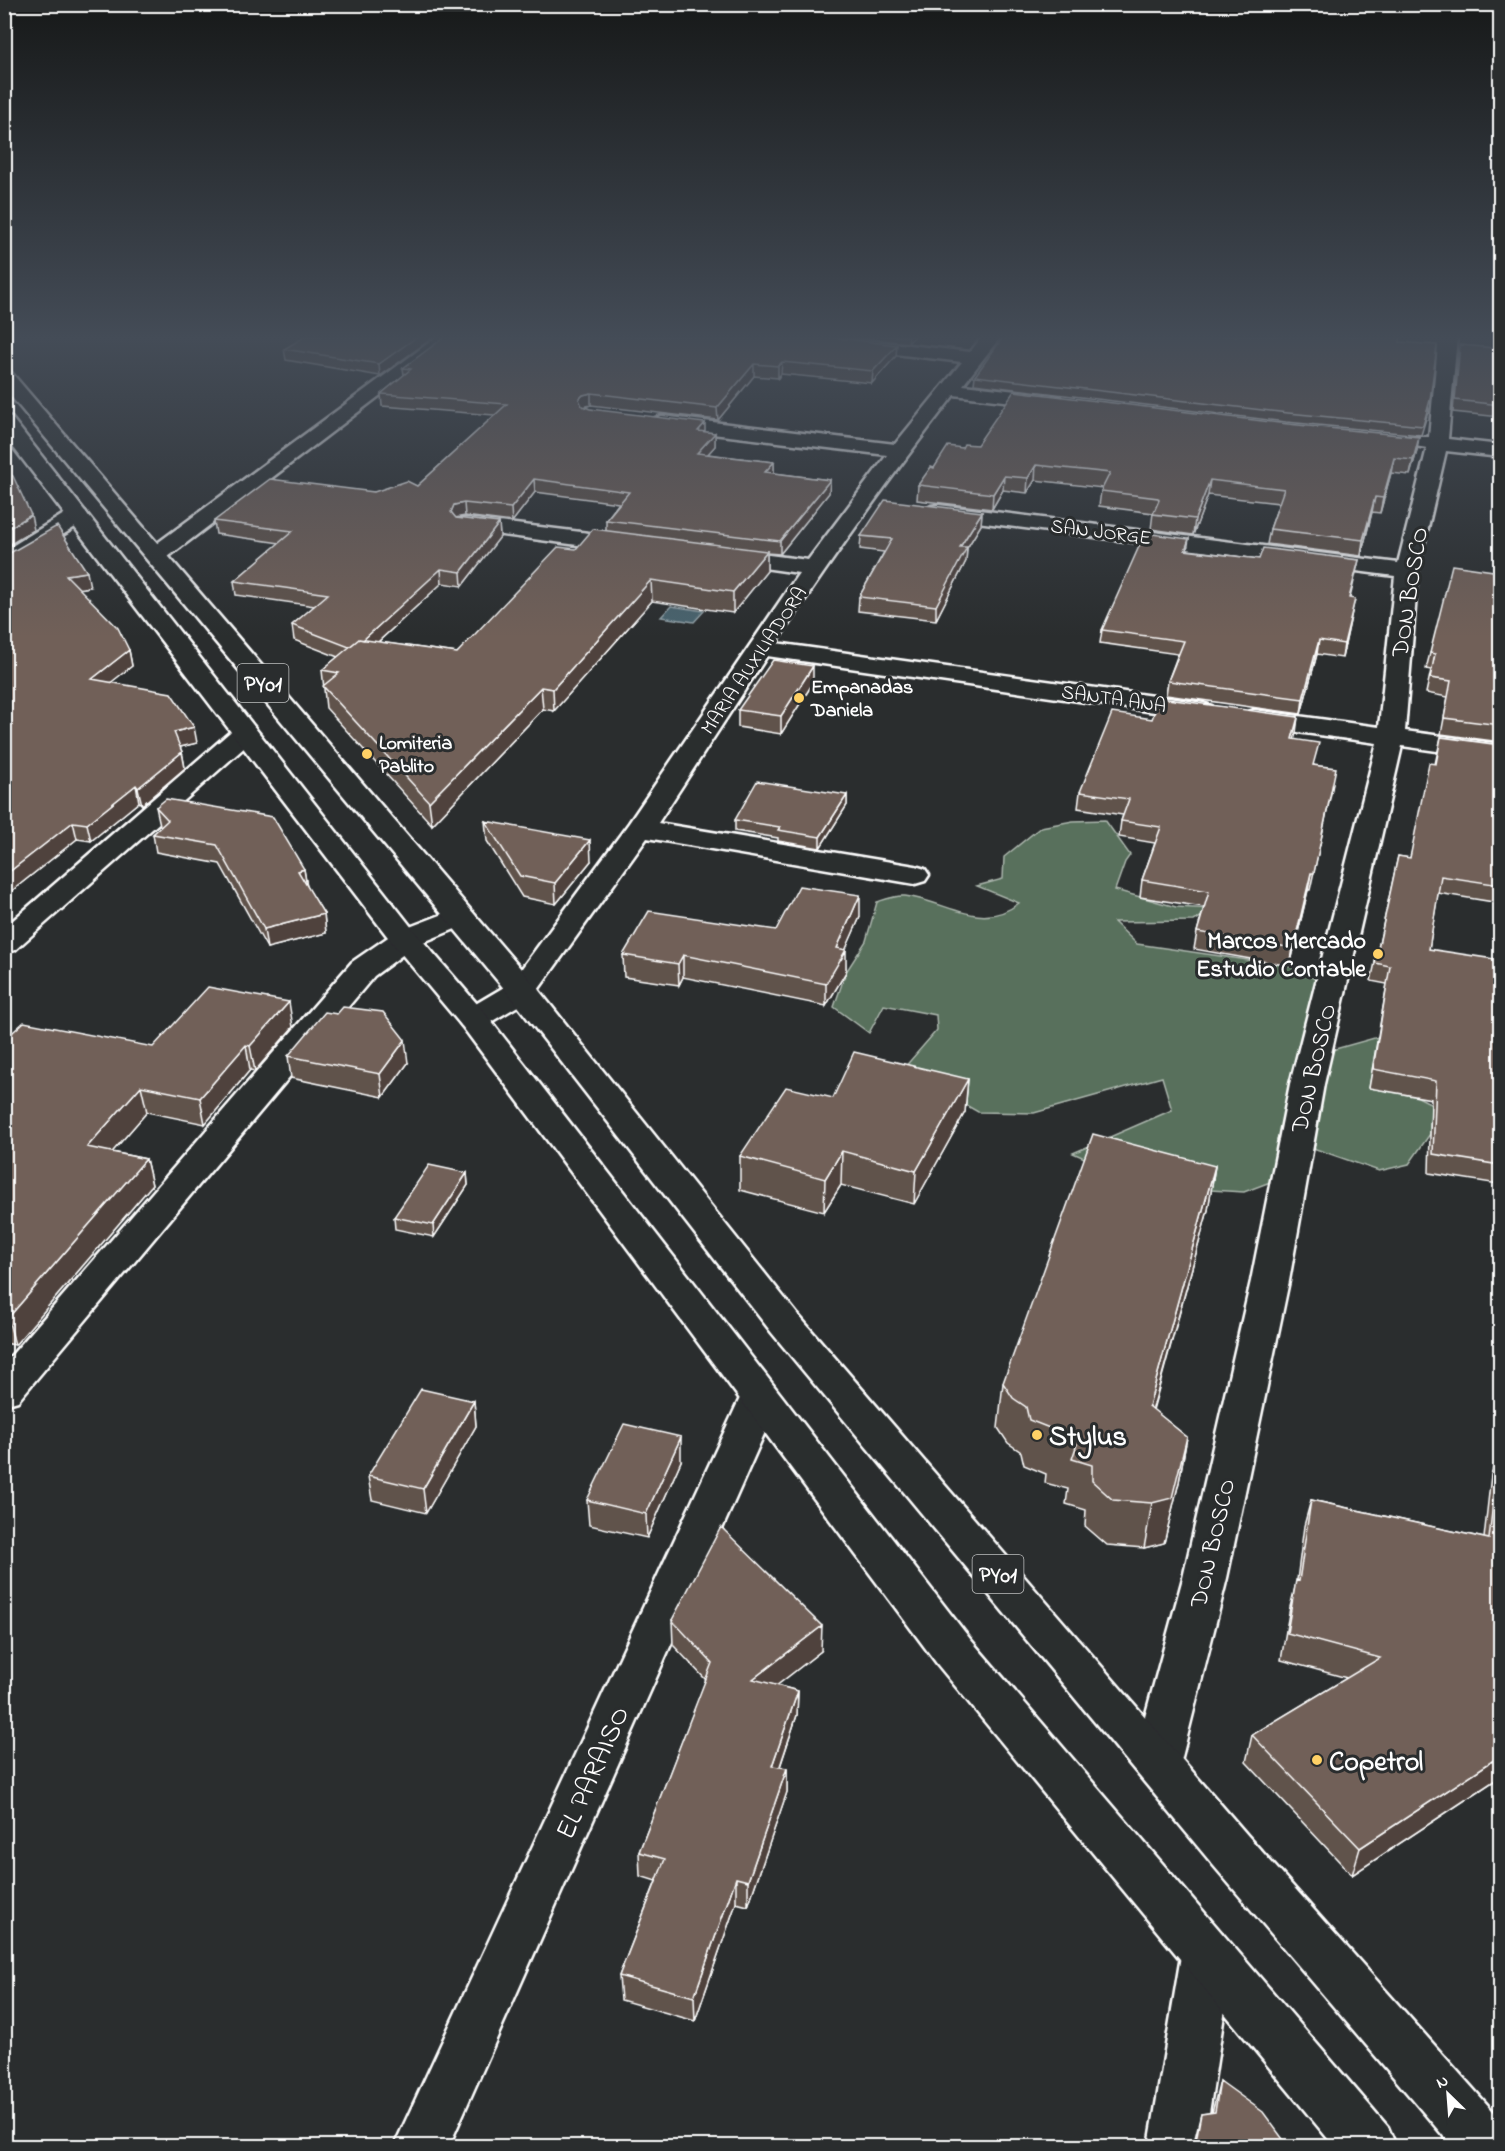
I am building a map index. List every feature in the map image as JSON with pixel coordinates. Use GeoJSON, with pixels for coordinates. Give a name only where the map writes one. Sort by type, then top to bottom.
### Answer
{"type":"FeatureCollection","features":[{"type":"Feature","properties":{"kind":"main road","name":"PY01"},"geometry":{"type":"LineString","coordinates":[[16,436],[405,939],[473,1018],[954,1652],[1207,1956],[1369,2146]]}},
{"type":"Feature","properties":{"kind":"main road","name":"PY01"},"geometry":{"type":"LineString","coordinates":[[55,436],[522,990],[785,1324],[1231,1851],[1488,2146]]}},
{"type":"Feature","properties":{"kind":"main road"},"geometry":{"type":"LineString","coordinates":[[156,555],[315,436]]}},
{"type":"Feature","properties":{"kind":"main road"},"geometry":{"type":"LineString","coordinates":[[781,436],[900,451]]}},
{"type":"Feature","properties":{"kind":"main road","name":"MARIA AUXILIADORA"},"geometry":{"type":"LineString","coordinates":[[522,990],[640,828],[763,648],[814,568],[877,503],[900,451],[911,436]]}},
{"type":"Feature","properties":{"kind":"main road","name":"DON BOSCO"},"geometry":{"type":"LineString","coordinates":[[1157,1761],[1205,1578],[1270,1281],[1307,1084],[1390,737],[1407,571],[1439,436]]}},
{"type":"Feature","properties":{"kind":"main road"},"geometry":{"type":"LineString","coordinates":[[1391,439],[1500,452]]}},
{"type":"Feature","properties":{"kind":"main road","name":"SAN JORGE"},"geometry":{"type":"LineString","coordinates":[[913,508],[1407,571]]}},
{"type":"Feature","properties":{"kind":"main road"},"geometry":{"type":"LineString","coordinates":[[4,561],[77,516]]}},
{"type":"Feature","properties":{"kind":"main road"},"geometry":{"type":"LineString","coordinates":[[465,524],[651,547]]}},
{"type":"Feature","properties":{"kind":"main road"},"geometry":{"type":"LineString","coordinates":[[698,553],[814,568]]}},
{"type":"Feature","properties":{"kind":"main road","name":"SANTA ANA"},"geometry":{"type":"LineString","coordinates":[[763,648],[1500,752]]}},
{"type":"Feature","properties":{"kind":"main road"},"geometry":{"type":"LineString","coordinates":[[4,944],[245,733]]}},
{"type":"Feature","properties":{"kind":"main road"},"geometry":{"type":"LineString","coordinates":[[640,828],[915,875]]}},
{"type":"Feature","properties":{"kind":"main road"},"geometry":{"type":"LineString","coordinates":[[9,1378],[363,969],[405,939],[459,917]]}},
{"type":"Feature","properties":{"kind":"main road"},"geometry":{"type":"LineString","coordinates":[[473,1018],[522,990]]}},
{"type":"Feature","properties":{"kind":"main road","name":"EL PARAISO"},"geometry":{"type":"LineString","coordinates":[[421,2146],[760,1398]]}},
{"type":"Feature","properties":{"kind":"main road"},"geometry":{"type":"LineString","coordinates":[[1176,2146],[1207,1956]]}},
{"type":"Feature","properties":{"kind":"green space"},"geometry":{"type":"Polygon","coordinates":[[[1105,820],[1130,855],[1125,862],[1115,890],[1176,907],[1214,909],[1194,921],[1114,922],[1137,944],[1290,966],[1317,980],[1314,1055],[1378,1037],[1369,1088],[1418,1097],[1444,1110],[1430,1120],[1430,1134],[1409,1164],[1379,1171],[1296,1142],[1299,1171],[1244,1192],[1193,1189],[1132,1179],[1073,1153],[1172,1110],[1162,1077],[1034,1113],[978,1112],[903,1069],[937,1030],[936,1015],[884,1005],[869,1033],[834,1007],[846,972],[866,941],[877,902],[905,896],[964,913],[991,915],[1005,912],[1019,903],[977,886],[1003,879],[1004,857],[1041,827],[1073,821],[1105,820]]]}},
{"type":"Feature","properties":{"kind":"water"},"geometry":{"type":"Polygon","coordinates":[[[671,606],[704,611],[694,622],[661,617],[671,606]]]}},
{"type":"Feature","properties":{"kind":"building"},"geometry":{"type":"Polygon","coordinates":[[[471,436],[712,436],[697,453],[774,462],[765,472],[830,480],[780,541],[606,520],[629,492],[534,479],[511,508],[464,503],[454,505],[451,512],[456,518],[499,523],[461,572],[441,569],[363,640],[359,639],[349,647],[292,625],[328,594],[234,581],[293,531],[214,521],[270,479],[374,492],[407,481],[417,486],[471,436]]]}},
{"type":"Feature","properties":{"kind":"building"},"geometry":{"type":"Polygon","coordinates":[[[983,436],[1419,437],[1413,460],[1394,458],[1383,498],[1375,497],[1363,540],[1270,529],[1284,489],[1210,480],[1195,519],[1153,514],[1158,498],[1101,491],[1110,473],[1036,465],[1028,478],[1004,476],[993,494],[918,485],[931,467],[934,468],[948,446],[962,448],[964,444],[977,445],[983,436]]]}},
{"type":"Feature","properties":{"kind":"building"},"geometry":{"type":"Polygon","coordinates":[[[1500,450],[1500,479],[1497,479],[1500,450]]]}},
{"type":"Feature","properties":{"kind":"building"},"geometry":{"type":"Polygon","coordinates":[[[4,471],[13,476],[31,515],[4,531],[4,471]]]}},
{"type":"Feature","properties":{"kind":"building"},"geometry":{"type":"Polygon","coordinates":[[[885,500],[982,512],[960,547],[967,547],[936,606],[859,597],[892,539],[861,536],[885,500]]]}},
{"type":"Feature","properties":{"kind":"building"},"geometry":{"type":"Polygon","coordinates":[[[57,526],[87,572],[66,575],[118,628],[129,650],[92,679],[171,693],[194,727],[174,732],[182,752],[138,788],[136,785],[87,824],[73,822],[4,876],[4,818],[12,812],[4,810],[4,554],[10,553],[57,526]]]}},
{"type":"Feature","properties":{"kind":"building"},"geometry":{"type":"Polygon","coordinates":[[[593,529],[767,551],[733,592],[651,580],[553,689],[541,687],[429,802],[323,686],[339,673],[322,670],[359,639],[457,653],[558,547],[576,549],[593,529]]]}},
{"type":"Feature","properties":{"kind":"building"},"geometry":{"type":"Polygon","coordinates":[[[1145,533],[1189,539],[1185,550],[1259,559],[1263,548],[1359,560],[1349,598],[1355,599],[1344,644],[1319,640],[1303,699],[1168,681],[1184,641],[1102,630],[1145,533]]]}},
{"type":"Feature","properties":{"kind":"building"},"geometry":{"type":"Polygon","coordinates":[[[1452,565],[1500,572],[1500,725],[1444,718],[1451,681],[1430,678],[1435,654],[1430,653],[1452,565]]]}},
{"type":"Feature","properties":{"kind":"building"},"geometry":{"type":"Polygon","coordinates":[[[773,660],[813,666],[781,716],[738,710],[773,660]]]}},
{"type":"Feature","properties":{"kind":"building"},"geometry":{"type":"Polygon","coordinates":[[[1160,698],[1298,717],[1292,739],[1319,743],[1313,765],[1336,768],[1314,873],[1311,873],[1293,948],[1197,932],[1209,891],[1142,880],[1161,827],[1121,821],[1129,799],[1080,792],[1112,713],[1152,719],[1160,698]]]}},
{"type":"Feature","properties":{"kind":"building"},"geometry":{"type":"Polygon","coordinates":[[[1441,737],[1500,745],[1500,885],[1441,876],[1429,949],[1500,960],[1498,1052],[1500,1054],[1500,1165],[1433,1154],[1436,1081],[1373,1069],[1390,966],[1375,963],[1398,856],[1410,858],[1429,763],[1436,764],[1441,737]]]}},
{"type":"Feature","properties":{"kind":"building"},"geometry":{"type":"Polygon","coordinates":[[[757,781],[847,795],[820,837],[778,830],[780,827],[735,820],[757,781]]]}},
{"type":"Feature","properties":{"kind":"building"},"geometry":{"type":"Polygon","coordinates":[[[166,799],[273,817],[304,869],[298,871],[324,914],[264,929],[217,845],[153,834],[168,820],[156,807],[166,799]]]}},
{"type":"Feature","properties":{"kind":"building"},"geometry":{"type":"Polygon","coordinates":[[[485,821],[590,840],[555,883],[520,876],[485,821]]]}},
{"type":"Feature","properties":{"kind":"building"},"geometry":{"type":"Polygon","coordinates":[[[799,886],[860,895],[837,948],[846,950],[826,984],[683,955],[678,964],[623,955],[649,911],[776,930],[799,886]]]}},
{"type":"Feature","properties":{"kind":"building"},"geometry":{"type":"Polygon","coordinates":[[[208,987],[289,1002],[250,1046],[246,1045],[200,1098],[141,1086],[87,1147],[146,1159],[8,1318],[4,1318],[4,1040],[24,1022],[153,1047],[208,987]]]}},
{"type":"Feature","properties":{"kind":"building"},"geometry":{"type":"Polygon","coordinates":[[[343,1007],[383,1012],[405,1040],[380,1074],[288,1056],[325,1012],[337,1014],[343,1007]]]}},
{"type":"Feature","properties":{"kind":"building"},"geometry":{"type":"Polygon","coordinates":[[[854,1052],[968,1079],[916,1171],[842,1151],[825,1179],[740,1156],[786,1087],[833,1098],[854,1052]]]}},
{"type":"Feature","properties":{"kind":"building"},"geometry":{"type":"Polygon","coordinates":[[[1093,1134],[1215,1166],[1149,1406],[1187,1437],[1172,1498],[1152,1503],[1113,1500],[1092,1481],[1092,1465],[1072,1459],[1077,1444],[1051,1438],[1052,1429],[1029,1420],[1026,1407],[1013,1398],[1003,1383],[1093,1134]]]}},
{"type":"Feature","properties":{"kind":"building"},"geometry":{"type":"Polygon","coordinates":[[[429,1165],[467,1173],[433,1225],[394,1217],[429,1165]]]}},
{"type":"Feature","properties":{"kind":"building"},"geometry":{"type":"Polygon","coordinates":[[[421,1389],[474,1401],[423,1489],[368,1476],[421,1389]]]}},
{"type":"Feature","properties":{"kind":"building"},"geometry":{"type":"Polygon","coordinates":[[[624,1424],[681,1437],[646,1514],[587,1500],[624,1424]]]}},
{"type":"Feature","properties":{"kind":"building"},"geometry":{"type":"Polygon","coordinates":[[[1499,1448],[1500,1756],[1360,1848],[1252,1735],[1380,1658],[1287,1633],[1296,1580],[1299,1581],[1311,1500],[1489,1539],[1499,1448]]]}},
{"type":"Feature","properties":{"kind":"building"},"geometry":{"type":"Polygon","coordinates":[[[721,1527],[822,1626],[753,1679],[798,1691],[772,1766],[787,1768],[748,1881],[736,1878],[694,1997],[619,1976],[665,1859],[639,1852],[712,1663],[672,1620],[721,1527]]]}},
{"type":"Feature","properties":{"kind":"building"},"geometry":{"type":"Polygon","coordinates":[[[1220,2081],[1263,2112],[1288,2146],[1195,2146],[1201,2114],[1215,2112],[1220,2081]]]}},
{"type":"Feature","properties":{"kind":"place","name":"Empanadas Daniela"},"geometry":{"type":"Point","coordinates":[799,698]}},
{"type":"Feature","properties":{"kind":"place","name":"Lomiteria Pablito"},"geometry":{"type":"Point","coordinates":[367,754]}},
{"type":"Feature","properties":{"kind":"place","name":"Marcos Mercado Estudio Contable"},"geometry":{"type":"Point","coordinates":[1378,954]}},
{"type":"Feature","properties":{"kind":"place","name":"Stylus"},"geometry":{"type":"Point","coordinates":[1037,1435]}},
{"type":"Feature","properties":{"kind":"place","name":"Copetrol"},"geometry":{"type":"Point","coordinates":[1317,1760]}}]}
